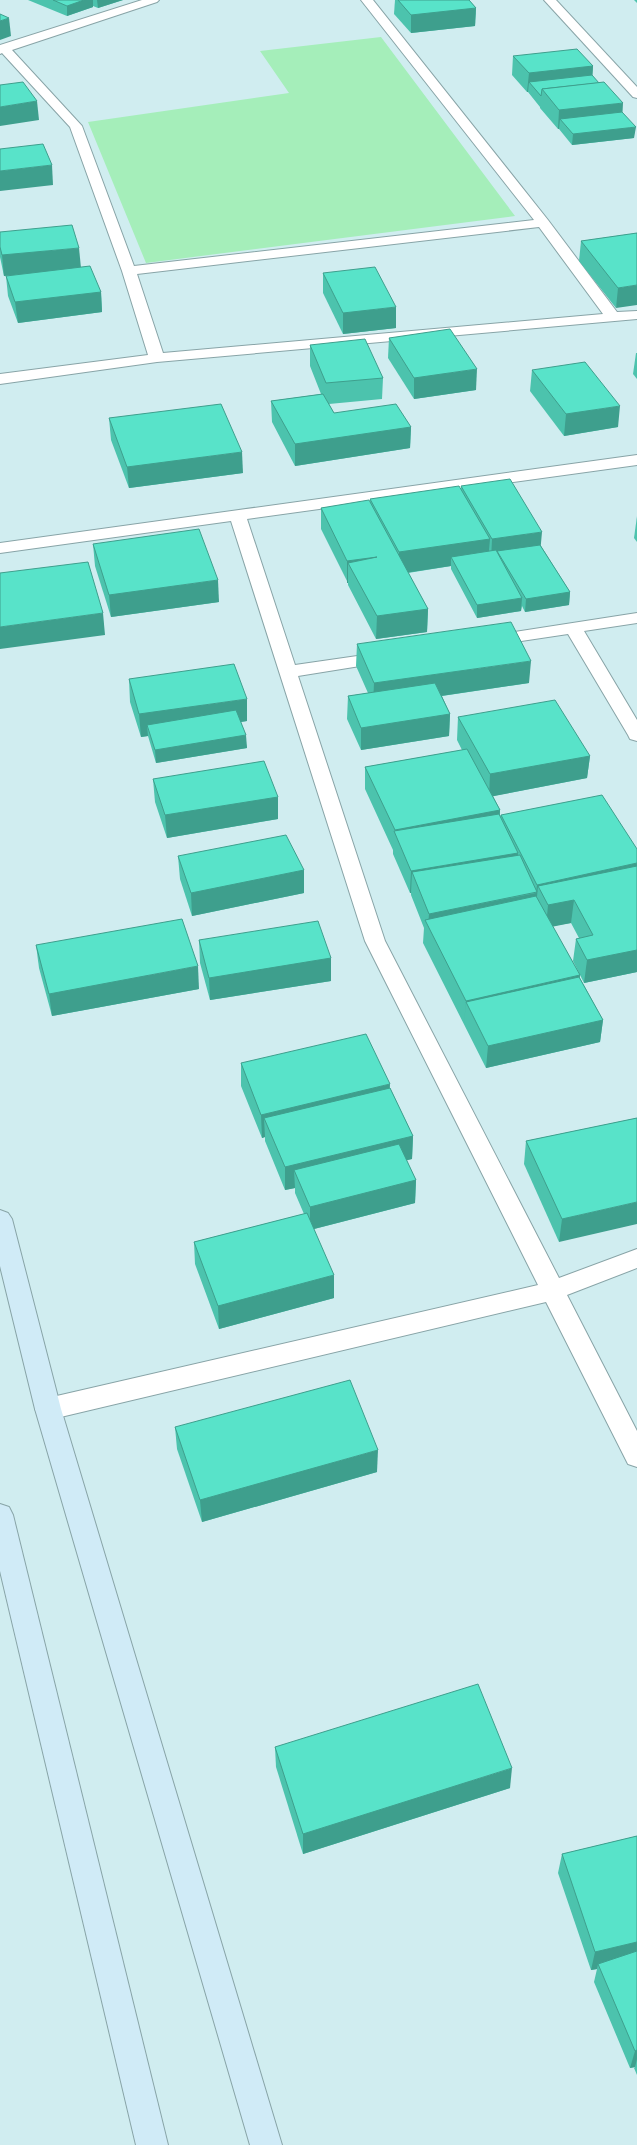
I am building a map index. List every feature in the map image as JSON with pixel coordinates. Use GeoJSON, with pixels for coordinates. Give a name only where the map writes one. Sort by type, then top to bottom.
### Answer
{"type":"FeatureCollection","features":[{"type":"Feature","properties":{"kind":"street"},"geometry":{"type":"LineString","coordinates":[[152,0],[2,49],[76,126],[129,271],[157,358]]}},
{"type":"Feature","properties":{"kind":"street"},"geometry":{"type":"LineString","coordinates":[[367,0],[543,223],[614,318]]}},
{"type":"Feature","properties":{"kind":"street"},"geometry":{"type":"LineString","coordinates":[[550,0],[637,94]]}},
{"type":"Feature","properties":{"kind":"street"},"geometry":{"type":"LineString","coordinates":[[129,271],[543,223]]}},
{"type":"Feature","properties":{"kind":"street"},"geometry":{"type":"LineString","coordinates":[[0,380],[157,358],[637,315]]}},
{"type":"Feature","properties":{"kind":"street"},"geometry":{"type":"LineString","coordinates":[[0,548],[637,460]]}},
{"type":"Feature","properties":{"kind":"street"},"geometry":{"type":"LineString","coordinates":[[237,515],[375,941],[637,1456]]}},
{"type":"Feature","properties":{"kind":"street"},"geometry":{"type":"LineString","coordinates":[[473,644],[637,618]]}},
{"type":"Feature","properties":{"kind":"street"},"geometry":{"type":"LineString","coordinates":[[573,628],[637,735]]}},
{"type":"Feature","properties":{"kind":"street"},"geometry":{"type":"LineString","coordinates":[[287,672],[403,654]]}},
{"type":"Feature","properties":{"kind":"street"},"geometry":{"type":"LineString","coordinates":[[0,1220],[48,1409],[266,2145]]}},
{"type":"Feature","properties":{"kind":"street"},"geometry":{"type":"LineString","coordinates":[[48,1409],[552,1291],[637,1258]]}},
{"type":"Feature","properties":{"kind":"street"},"geometry":{"type":"LineString","coordinates":[[0,1515],[152,2145]]}},
{"type":"Feature","properties":{"kind":"green space"},"geometry":{"type":"Polygon","coordinates":[[[381,37],[515,216],[146,263],[88,122],[289,93],[260,51],[381,37]]]}},
{"type":"Feature","properties":{"kind":"building"},"geometry":{"type":"Polygon","coordinates":[[[53,0],[84,0],[67,6],[53,0]]]}},
{"type":"Feature","properties":{"kind":"building"},"geometry":{"type":"Polygon","coordinates":[[[398,0],[469,0],[476,8],[411,15],[398,0]]]}},
{"type":"Feature","properties":{"kind":"building"},"geometry":{"type":"Polygon","coordinates":[[[0,14],[9,18],[0,21],[0,14]]]}},
{"type":"Feature","properties":{"kind":"building"},"geometry":{"type":"Polygon","coordinates":[[[577,49],[593,66],[529,73],[513,56],[577,49]]]}},
{"type":"Feature","properties":{"kind":"building"},"geometry":{"type":"Polygon","coordinates":[[[592,75],[599,83],[542,89],[541,96],[529,82],[592,75]]]}},
{"type":"Feature","properties":{"kind":"building"},"geometry":{"type":"Polygon","coordinates":[[[23,82],[37,101],[0,107],[0,85],[23,82]]]}},
{"type":"Feature","properties":{"kind":"building"},"geometry":{"type":"Polygon","coordinates":[[[604,82],[623,103],[559,110],[542,89],[604,82]]]}},
{"type":"Feature","properties":{"kind":"building"},"geometry":{"type":"Polygon","coordinates":[[[622,112],[636,127],[573,134],[560,119],[622,112]]]}},
{"type":"Feature","properties":{"kind":"building"},"geometry":{"type":"Polygon","coordinates":[[[43,144],[52,165],[0,171],[0,149],[43,144]]]}},
{"type":"Feature","properties":{"kind":"building"},"geometry":{"type":"Polygon","coordinates":[[[72,225],[79,248],[2,255],[0,247],[0,232],[72,225]]]}},
{"type":"Feature","properties":{"kind":"building"},"geometry":{"type":"Polygon","coordinates":[[[637,233],[637,285],[618,288],[581,241],[637,233]]]}},
{"type":"Feature","properties":{"kind":"building"},"geometry":{"type":"Polygon","coordinates":[[[90,266],[101,292],[15,302],[6,276],[90,266]]]}},
{"type":"Feature","properties":{"kind":"building"},"geometry":{"type":"Polygon","coordinates":[[[375,267],[396,307],[343,313],[323,273],[375,267]]]}},
{"type":"Feature","properties":{"kind":"building"},"geometry":{"type":"Polygon","coordinates":[[[450,329],[477,369],[414,378],[389,338],[450,329]]]}},
{"type":"Feature","properties":{"kind":"building"},"geometry":{"type":"Polygon","coordinates":[[[365,339],[383,378],[326,383],[310,345],[365,339]]]}},
{"type":"Feature","properties":{"kind":"building"},"geometry":{"type":"Polygon","coordinates":[[[585,362],[620,406],[566,414],[532,370],[585,362]]]}},
{"type":"Feature","properties":{"kind":"building"},"geometry":{"type":"Polygon","coordinates":[[[323,394],[334,413],[396,404],[411,427],[295,444],[271,401],[323,394]]]}},
{"type":"Feature","properties":{"kind":"building"},"geometry":{"type":"Polygon","coordinates":[[[221,404],[242,452],[127,467],[109,418],[221,404]]]}},
{"type":"Feature","properties":{"kind":"building"},"geometry":{"type":"Polygon","coordinates":[[[510,479],[542,532],[492,539],[461,486],[510,479]]]}},
{"type":"Feature","properties":{"kind":"building"},"geometry":{"type":"Polygon","coordinates":[[[459,486],[490,539],[399,552],[370,499],[459,486]]]}},
{"type":"Feature","properties":{"kind":"building"},"geometry":{"type":"Polygon","coordinates":[[[369,500],[428,609],[377,616],[348,563],[377,557],[347,561],[321,508],[369,500]]]}},
{"type":"Feature","properties":{"kind":"building"},"geometry":{"type":"Polygon","coordinates":[[[199,529],[218,580],[109,595],[93,544],[199,529]]]}},
{"type":"Feature","properties":{"kind":"building"},"geometry":{"type":"Polygon","coordinates":[[[540,545],[570,592],[526,599],[497,551],[540,545]]]}},
{"type":"Feature","properties":{"kind":"building"},"geometry":{"type":"Polygon","coordinates":[[[496,550],[522,598],[477,605],[451,557],[496,550]]]}},
{"type":"Feature","properties":{"kind":"building"},"geometry":{"type":"Polygon","coordinates":[[[88,562],[103,613],[0,627],[0,573],[88,562]]]}},
{"type":"Feature","properties":{"kind":"building"},"geometry":{"type":"Polygon","coordinates":[[[511,622],[531,661],[374,683],[357,644],[511,622]]]}},
{"type":"Feature","properties":{"kind":"building"},"geometry":{"type":"Polygon","coordinates":[[[234,664],[247,699],[139,714],[129,679],[234,664]]]}},
{"type":"Feature","properties":{"kind":"building"},"geometry":{"type":"Polygon","coordinates":[[[435,683],[450,714],[361,728],[348,696],[435,683]]]}},
{"type":"Feature","properties":{"kind":"building"},"geometry":{"type":"Polygon","coordinates":[[[555,700],[590,756],[490,774],[458,717],[555,700]]]}},
{"type":"Feature","properties":{"kind":"building"},"geometry":{"type":"Polygon","coordinates":[[[236,710],[246,735],[155,750],[147,725],[236,710]]]}},
{"type":"Feature","properties":{"kind":"building"},"geometry":{"type":"Polygon","coordinates":[[[467,749],[500,810],[395,830],[365,767],[467,749]]]}},
{"type":"Feature","properties":{"kind":"building"},"geometry":{"type":"Polygon","coordinates":[[[264,761],[278,797],[165,815],[153,779],[264,761]]]}},
{"type":"Feature","properties":{"kind":"building"},"geometry":{"type":"Polygon","coordinates":[[[602,795],[637,849],[637,863],[537,885],[501,815],[602,795]]]}},
{"type":"Feature","properties":{"kind":"building"},"geometry":{"type":"Polygon","coordinates":[[[499,814],[518,853],[411,871],[394,831],[499,814]]]}},
{"type":"Feature","properties":{"kind":"building"},"geometry":{"type":"Polygon","coordinates":[[[286,835],[304,870],[191,893],[178,856],[286,835]]]}},
{"type":"Feature","properties":{"kind":"building"},"geometry":{"type":"Polygon","coordinates":[[[520,855],[537,892],[429,914],[412,872],[520,855]]]}},
{"type":"Feature","properties":{"kind":"building"},"geometry":{"type":"Polygon","coordinates":[[[637,866],[637,950],[587,960],[576,939],[593,935],[574,900],[548,905],[538,886],[637,866]]]}},
{"type":"Feature","properties":{"kind":"building"},"geometry":{"type":"Polygon","coordinates":[[[536,896],[580,975],[466,1001],[425,920],[536,896]]]}},
{"type":"Feature","properties":{"kind":"building"},"geometry":{"type":"Polygon","coordinates":[[[182,919],[198,966],[49,994],[36,945],[182,919]]]}},
{"type":"Feature","properties":{"kind":"building"},"geometry":{"type":"Polygon","coordinates":[[[318,921],[331,958],[209,978],[199,940],[318,921]]]}},
{"type":"Feature","properties":{"kind":"building"},"geometry":{"type":"Polygon","coordinates":[[[579,977],[603,1020],[488,1046],[466,1002],[579,977]]]}},
{"type":"Feature","properties":{"kind":"building"},"geometry":{"type":"Polygon","coordinates":[[[366,1034],[390,1084],[261,1115],[241,1063],[366,1034]]]}},
{"type":"Feature","properties":{"kind":"building"},"geometry":{"type":"Polygon","coordinates":[[[390,1088],[413,1136],[285,1167],[264,1118],[390,1088]]]}},
{"type":"Feature","properties":{"kind":"building"},"geometry":{"type":"Polygon","coordinates":[[[637,1118],[637,1202],[562,1219],[526,1141],[637,1118]]]}},
{"type":"Feature","properties":{"kind":"building"},"geometry":{"type":"Polygon","coordinates":[[[399,1144],[416,1180],[310,1207],[294,1170],[399,1144]]]}},
{"type":"Feature","properties":{"kind":"building"},"geometry":{"type":"Polygon","coordinates":[[[307,1213],[334,1275],[218,1306],[194,1242],[307,1213]]]}},
{"type":"Feature","properties":{"kind":"building"},"geometry":{"type":"Polygon","coordinates":[[[350,1380],[378,1450],[200,1500],[175,1427],[350,1380]]]}},
{"type":"Feature","properties":{"kind":"building"},"geometry":{"type":"Polygon","coordinates":[[[478,1684],[512,1768],[303,1834],[275,1747],[478,1684]]]}},
{"type":"Feature","properties":{"kind":"building"},"geometry":{"type":"Polygon","coordinates":[[[637,1836],[637,1942],[595,1952],[562,1854],[637,1836]]]}},
{"type":"Feature","properties":{"kind":"building"},"geometry":{"type":"Polygon","coordinates":[[[637,1951],[637,2050],[635,2051],[598,1964],[637,1951]]]}}]}
